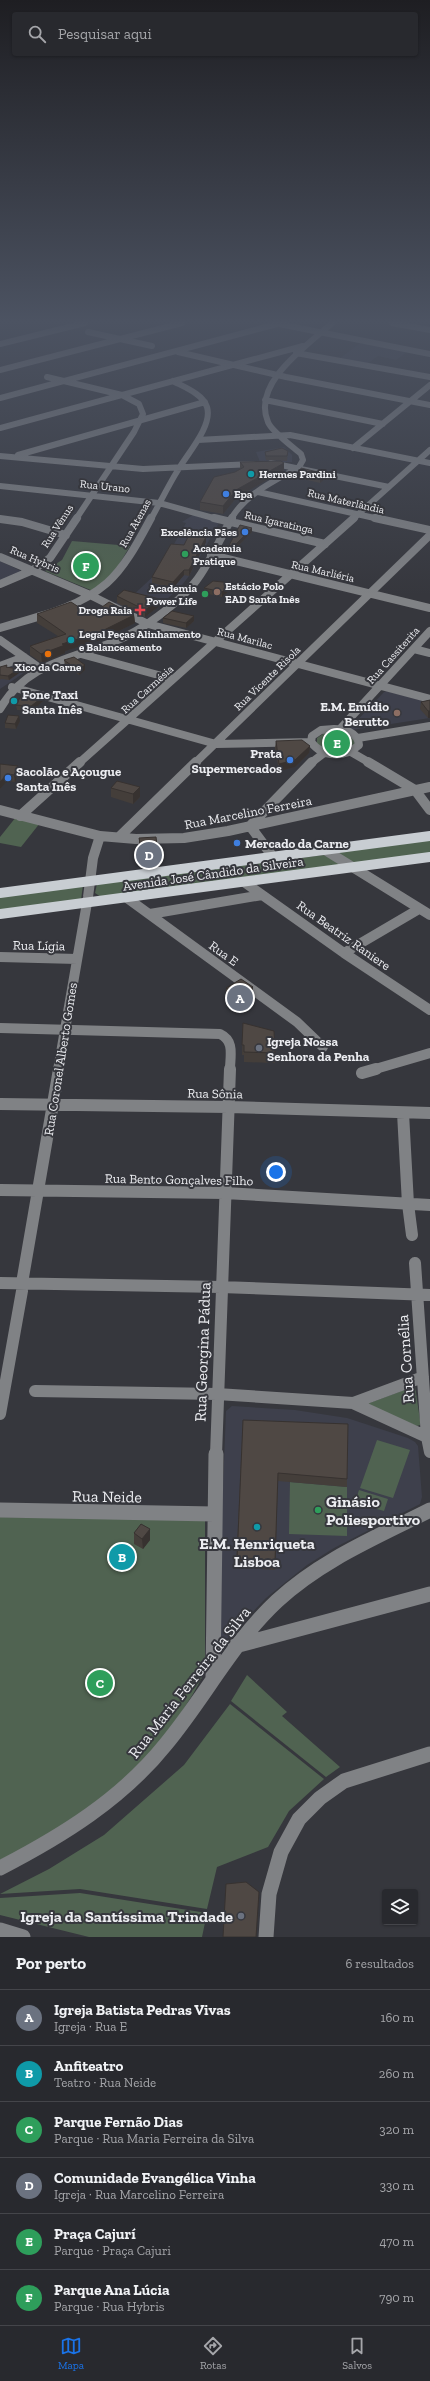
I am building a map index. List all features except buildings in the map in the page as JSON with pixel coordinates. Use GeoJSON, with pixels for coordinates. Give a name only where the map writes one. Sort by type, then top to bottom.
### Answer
{"type":"FeatureCollection","features":[{"type":"Feature","properties":{"kind":"main road","name":"Avenida José Cândido da Silveira"},"geometry":{"type":"LineString","coordinates":[[0,893],[430,836]]}},
{"type":"Feature","properties":{"kind":"main road","name":"Avenida José Cândido da Silveira"},"geometry":{"type":"LineString","coordinates":[[0,914],[430,857]]}},
{"type":"Feature","properties":{"kind":"street"},"geometry":{"type":"LineString","coordinates":[[1,427],[52,413]]}},
{"type":"Feature","properties":{"kind":"street"},"geometry":{"type":"LineString","coordinates":[[141,420],[143,413]]}},
{"type":"Feature","properties":{"kind":"street"},"geometry":{"type":"LineString","coordinates":[[13,457],[164,413]]}},
{"type":"Feature","properties":{"kind":"street","name":"Rua Atenas"},"geometry":{"type":"LineString","coordinates":[[0,628],[58,611],[90,595],[118,572],[133,551],[178,469],[198,440],[205,427],[208,413]]}},
{"type":"Feature","properties":{"kind":"street"},"geometry":{"type":"LineString","coordinates":[[0,709],[12,687],[40,669],[118,640],[148,624],[190,589],[242,502],[299,467],[303,460],[301,454],[268,423],[267,413]]}},
{"type":"Feature","properties":{"kind":"street"},"geometry":{"type":"LineString","coordinates":[[330,413],[382,424]]}},
{"type":"Feature","properties":{"kind":"street"},"geometry":{"type":"LineString","coordinates":[[354,448],[395,413]]}},
{"type":"Feature","properties":{"kind":"street","name":"Rua Vênus"},"geometry":{"type":"LineString","coordinates":[[0,584],[34,570],[50,558],[109,466],[141,420]]}},
{"type":"Feature","properties":{"kind":"street"},"geometry":{"type":"LineString","coordinates":[[198,440],[279,434],[430,463]]}},
{"type":"Feature","properties":{"kind":"street","name":"Rua Carmésia"},"geometry":{"type":"LineString","coordinates":[[20,816],[130,720],[173,679],[430,450]]}},
{"type":"Feature","properties":{"kind":"street"},"geometry":{"type":"LineString","coordinates":[[0,456],[143,469],[178,469],[259,464]]}},
{"type":"Feature","properties":{"kind":"street"},"geometry":{"type":"LineString","coordinates":[[266,463],[299,467],[389,487]]}},
{"type":"Feature","properties":{"kind":"street","name":"Rua Urano"},"geometry":{"type":"LineString","coordinates":[[0,486],[159,503],[229,522]]}},
{"type":"Feature","properties":{"kind":"street","name":"Rua Materlândia"},"geometry":{"type":"LineString","coordinates":[[258,492],[430,530]]}},
{"type":"Feature","properties":{"kind":"street"},"geometry":{"type":"LineString","coordinates":[[0,519],[22,522],[66,535]]}},
{"type":"Feature","properties":{"kind":"street","name":"Rua Igaratinga"},"geometry":{"type":"LineString","coordinates":[[229,522],[325,544]]}},
{"type":"Feature","properties":{"kind":"street","name":"Rua Vicente Risola"},"geometry":{"type":"LineString","coordinates":[[119,837],[430,535]]}},
{"type":"Feature","properties":{"kind":"street","name":"Rua Marliéria"},"geometry":{"type":"LineString","coordinates":[[211,555],[430,608]]}},
{"type":"Feature","properties":{"kind":"street","name":"Rua Hybris"},"geometry":{"type":"LineString","coordinates":[[0,556],[90,595],[148,624]]}},
{"type":"Feature","properties":{"kind":"street","name":"Rua Marilac"},"geometry":{"type":"LineString","coordinates":[[148,624],[430,699]]}},
{"type":"Feature","properties":{"kind":"street","name":"Rua Cassiterita"},"geometry":{"type":"LineString","coordinates":[[340,729],[430,631]]}},
{"type":"Feature","properties":{"kind":"street"},"geometry":{"type":"LineString","coordinates":[[0,640],[40,669]]}},
{"type":"Feature","properties":{"kind":"street"},"geometry":{"type":"LineString","coordinates":[[414,649],[430,653]]}},
{"type":"Feature","properties":{"kind":"street"},"geometry":{"type":"LineString","coordinates":[[81,654],[173,679]]}},
{"type":"Feature","properties":{"kind":"street"},"geometry":{"type":"LineString","coordinates":[[0,666],[24,657]]}},
{"type":"Feature","properties":{"kind":"street"},"geometry":{"type":"LineString","coordinates":[[12,687],[216,744],[310,742]]}},
{"type":"Feature","properties":{"kind":"street"},"geometry":{"type":"LineString","coordinates":[[358,738],[430,726]]}},
{"type":"Feature","properties":{"kind":"street"},"geometry":{"type":"LineString","coordinates":[[340,729],[351,732],[358,738],[359,746],[351,752],[338,754],[324,753],[317,750],[310,742],[312,736],[321,730],[340,729]]}},
{"type":"Feature","properties":{"kind":"street"},"geometry":{"type":"LineString","coordinates":[[351,752],[415,790],[430,810]]}},
{"type":"Feature","properties":{"kind":"street"},"geometry":{"type":"LineString","coordinates":[[273,857],[250,826],[315,759],[324,753]]}},
{"type":"Feature","properties":{"kind":"street","name":"Rua Marcelino Ferreira"},"geometry":{"type":"LineString","coordinates":[[0,810],[100,836],[184,838],[250,826],[430,787]]}},
{"type":"Feature","properties":{"kind":"street","name":"Rua Coronel Alberto Gomes"},"geometry":{"type":"LineString","coordinates":[[0,1414],[2,1392],[22,1287],[53,1105],[89,881],[96,842],[100,836]]}},
{"type":"Feature","properties":{"kind":"street"},"geometry":{"type":"LineString","coordinates":[[325,850],[430,915]]}},
{"type":"Feature","properties":{"kind":"street","name":"Rua Beatriz Raniere"},"geometry":{"type":"LineString","coordinates":[[244,882],[344,953],[430,1010]]}},
{"type":"Feature","properties":{"kind":"street"},"geometry":{"type":"LineString","coordinates":[[150,914],[262,894]]}},
{"type":"Feature","properties":{"kind":"street","name":"Rua E"},"geometry":{"type":"LineString","coordinates":[[127,898],[297,1022],[323,1047]]}},
{"type":"Feature","properties":{"kind":"street"},"geometry":{"type":"LineString","coordinates":[[344,953],[419,908]]}},
{"type":"Feature","properties":{"kind":"street","name":"Rua Lígia"},"geometry":{"type":"LineString","coordinates":[[0,957],[77,959]]}},
{"type":"Feature","properties":{"kind":"street"},"geometry":{"type":"LineString","coordinates":[[0,1028],[64,1030]]}},
{"type":"Feature","properties":{"kind":"street","name":"Rua Georgina Pádua"},"geometry":{"type":"LineString","coordinates":[[64,1030],[220,1034],[227,1037],[231,1043],[217,1394],[214,1514],[213,1677]]}},
{"type":"Feature","properties":{"kind":"street"},"geometry":{"type":"LineString","coordinates":[[362,1073],[430,1053]]}},
{"type":"Feature","properties":{"kind":"street","name":"Rua Sônia"},"geometry":{"type":"LineString","coordinates":[[0,1104],[229,1107],[430,1113]]}},
{"type":"Feature","properties":{"kind":"street"},"geometry":{"type":"LineString","coordinates":[[403,1113],[408,1204],[412,1235]]}},
{"type":"Feature","properties":{"kind":"street","name":"Rua Bento Gonçalves Filho"},"geometry":{"type":"LineString","coordinates":[[0,1190],[225,1193],[430,1205]]}},
{"type":"Feature","properties":{"kind":"street","name":"Rua Cornélia"},"geometry":{"type":"LineString","coordinates":[[415,1263],[424,1295],[423,1377],[427,1437],[430,1452]]}},
{"type":"Feature","properties":{"kind":"street"},"geometry":{"type":"LineString","coordinates":[[0,1282],[22,1287],[221,1287],[424,1295]]}},
{"type":"Feature","properties":{"kind":"street"},"geometry":{"type":"LineString","coordinates":[[353,1403],[423,1377]]}},
{"type":"Feature","properties":{"kind":"street"},"geometry":{"type":"LineString","coordinates":[[35,1391],[217,1394],[353,1403],[427,1437]]}},
{"type":"Feature","properties":{"kind":"street","name":"Rua Neide"},"geometry":{"type":"LineString","coordinates":[[0,1510],[214,1514]]}},
{"type":"Feature","properties":{"kind":"street","name":"Rua Maria Ferreira da Silva"},"geometry":{"type":"LineString","coordinates":[[0,1868],[52,1839],[116,1796],[147,1767],[166,1745],[236,1646],[277,1600],[326,1564],[430,1510]]}},
{"type":"Feature","properties":{"kind":"street"},"geometry":{"type":"LineString","coordinates":[[236,1646],[430,1594]]}},
{"type":"Feature","properties":{"kind":"street"},"geometry":{"type":"LineString","coordinates":[[266,1937],[269,1894],[281,1852],[299,1819],[320,1798],[344,1781],[430,1754]]}},
{"type":"Feature","properties":{"kind":"street"},"geometry":{"type":"LineString","coordinates":[[0,1930],[23,1937]]}},
{"type":"Feature","properties":{"kind":"shaded area"},"geometry":{"type":"Polygon","coordinates":[[[284,447],[292,455],[292,462],[260,462],[256,452],[284,447]]]}},
{"type":"Feature","properties":{"kind":"shaded area"},"geometry":{"type":"Polygon","coordinates":[[[193,515],[219,523],[189,576],[179,589],[145,617],[114,604],[125,597],[130,598],[158,572],[186,523],[182,522],[193,515]]]}},
{"type":"Feature","properties":{"kind":"shaded area"},"geometry":{"type":"Polygon","coordinates":[[[0,561],[23,572],[0,581],[0,561]]]}},
{"type":"Feature","properties":{"kind":"shaded area"},"geometry":{"type":"Polygon","coordinates":[[[22,662],[31,668],[0,689],[0,670],[22,662]]]}},
{"type":"Feature","properties":{"kind":"shaded area","name":"E.M. Emídio Berutto"},"geometry":{"type":"Polygon","coordinates":[[[387,691],[430,703],[430,718],[352,730],[350,728],[384,692],[387,691]]]}},
{"type":"Feature","properties":{"kind":"shaded area"},"geometry":{"type":"Polygon","coordinates":[[[232,1406],[295,1410],[347,1418],[408,1438],[415,1442],[418,1446],[422,1497],[420,1504],[334,1548],[307,1565],[266,1598],[227,1639],[221,1640],[218,1614],[226,1411],[232,1406]]]}},
{"type":"Feature","properties":{"kind":"green space"},"geometry":{"type":"Polygon","coordinates":[[[72,541],[130,546],[114,573],[93,591],[45,571],[62,560],[72,541]]]}},
{"type":"Feature","properties":{"kind":"green space"},"geometry":{"type":"Polygon","coordinates":[[[326,732],[345,732],[357,741],[355,748],[331,752],[317,745],[317,738],[326,732]]]}},
{"type":"Feature","properties":{"kind":"green space"},"geometry":{"type":"Polygon","coordinates":[[[16,817],[40,823],[21,847],[0,843],[0,837],[16,817]]]}},
{"type":"Feature","properties":{"kind":"green space"},"geometry":{"type":"Polygon","coordinates":[[[430,839],[430,854],[354,864],[334,852],[430,839]]]}},
{"type":"Feature","properties":{"kind":"green space"},"geometry":{"type":"Polygon","coordinates":[[[324,855],[343,866],[101,897],[95,893],[97,884],[324,855]]]}},
{"type":"Feature","properties":{"kind":"green space"},"geometry":{"type":"Polygon","coordinates":[[[83,885],[81,900],[0,911],[0,896],[83,885]]]}},
{"type":"Feature","properties":{"kind":"green space"},"geometry":{"type":"Polygon","coordinates":[[[415,1386],[420,1425],[417,1426],[364,1405],[415,1386]]]}},
{"type":"Feature","properties":{"kind":"green space"},"geometry":{"type":"Polygon","coordinates":[[[377,1440],[410,1450],[393,1498],[360,1488],[377,1440]]]}},
{"type":"Feature","properties":{"kind":"green space","name":"Ginásio Poliesportivo"},"geometry":{"type":"Polygon","coordinates":[[[290,1482],[347,1487],[347,1536],[289,1534],[290,1482]]]}},
{"type":"Feature","properties":{"kind":"green space"},"geometry":{"type":"Polygon","coordinates":[[[359,1490],[388,1499],[384,1511],[355,1503],[359,1490]]]}},
{"type":"Feature","properties":{"kind":"green space"},"geometry":{"type":"Polygon","coordinates":[[[0,1517],[205,1520],[205,1672],[172,1727],[148,1759],[92,1807],[25,1848],[0,1860],[0,1517]]]}},
{"type":"Feature","properties":{"kind":"green space"},"geometry":{"type":"Polygon","coordinates":[[[247,1675],[287,1712],[282,1716],[340,1767],[326,1777],[231,1701],[247,1675]]]}},
{"type":"Feature","properties":{"kind":"green space"},"geometry":{"type":"Polygon","coordinates":[[[230,1704],[324,1779],[289,1811],[268,1847],[217,1867],[207,1909],[80,1889],[0,1894],[49,1869],[104,1835],[184,1765],[230,1704]]]}},
{"type":"Feature","properties":{"kind":"green space"},"geometry":{"type":"Polygon","coordinates":[[[80,1893],[207,1913],[202,1937],[89,1937],[0,1915],[0,1898],[80,1893]]]}},
{"type":"Feature","properties":{"kind":"place","name":"Hermes Pardini"},"geometry":{"type":"Point","coordinates":[251,474]}},
{"type":"Feature","properties":{"kind":"place","name":"Epa"},"geometry":{"type":"Point","coordinates":[226,494]}},
{"type":"Feature","properties":{"kind":"place","name":"Excelência Pães"},"geometry":{"type":"Point","coordinates":[245,532]}},
{"type":"Feature","properties":{"kind":"place","name":"Academia Pratique"},"geometry":{"type":"Point","coordinates":[185,554]}},
{"type":"Feature","properties":{"kind":"place","name":"Parque Ana Lúcia"},"geometry":{"type":"Point","coordinates":[86,566]}},
{"type":"Feature","properties":{"kind":"place","name":"Estácio Polo EAD Santa Inês"},"geometry":{"type":"Point","coordinates":[217,592]}},
{"type":"Feature","properties":{"kind":"place","name":"Academia Power Life"},"geometry":{"type":"Point","coordinates":[205,594]}},
{"type":"Feature","properties":{"kind":"place","name":"Droga Raia"},"geometry":{"type":"Point","coordinates":[140,610]}},
{"type":"Feature","properties":{"kind":"place","name":"Legal Peças Alinhamento e Balanceamento"},"geometry":{"type":"Point","coordinates":[71,640]}},
{"type":"Feature","properties":{"kind":"place","name":"Xico da Carne"},"geometry":{"type":"Point","coordinates":[48,654]}},
{"type":"Feature","properties":{"kind":"place","name":"Fone Taxi Santa Inês"},"geometry":{"type":"Point","coordinates":[14,701]}},
{"type":"Feature","properties":{"kind":"place","name":"E.M. Emídio Berutto"},"geometry":{"type":"Point","coordinates":[397,713]}},
{"type":"Feature","properties":{"kind":"place","name":"Praça Cajurí"},"geometry":{"type":"Point","coordinates":[337,743]}},
{"type":"Feature","properties":{"kind":"place","name":"Prata Supermercados"},"geometry":{"type":"Point","coordinates":[290,760]}},
{"type":"Feature","properties":{"kind":"place","name":"Sacolão e Açougue Santa Inês"},"geometry":{"type":"Point","coordinates":[8,778]}},
{"type":"Feature","properties":{"kind":"place","name":"Mercado da Carne"},"geometry":{"type":"Point","coordinates":[237,843]}},
{"type":"Feature","properties":{"kind":"place","name":"Comunidade Evangélica Vinha"},"geometry":{"type":"Point","coordinates":[149,855]}},
{"type":"Feature","properties":{"kind":"place","name":"Igreja Batista Pedras Vivas"},"geometry":{"type":"Point","coordinates":[240,998]}},
{"type":"Feature","properties":{"kind":"place","name":"Igreja Nossa Senhora da Penha"},"geometry":{"type":"Point","coordinates":[259,1048]}},
{"type":"Feature","properties":{"kind":"place","name":"Ginásio Poliesportivo"},"geometry":{"type":"Point","coordinates":[318,1510]}},
{"type":"Feature","properties":{"kind":"place","name":"E.M. Henriqueta Lisboa"},"geometry":{"type":"Point","coordinates":[257,1527]}},
{"type":"Feature","properties":{"kind":"place","name":"Anfiteatro"},"geometry":{"type":"Point","coordinates":[122,1557]}},
{"type":"Feature","properties":{"kind":"place","name":"Parque Fernão Dias"},"geometry":{"type":"Point","coordinates":[100,1683]}},
{"type":"Feature","properties":{"kind":"place","name":"Igreja da Santíssima Trindade"},"geometry":{"type":"Point","coordinates":[241,1916]}}]}
